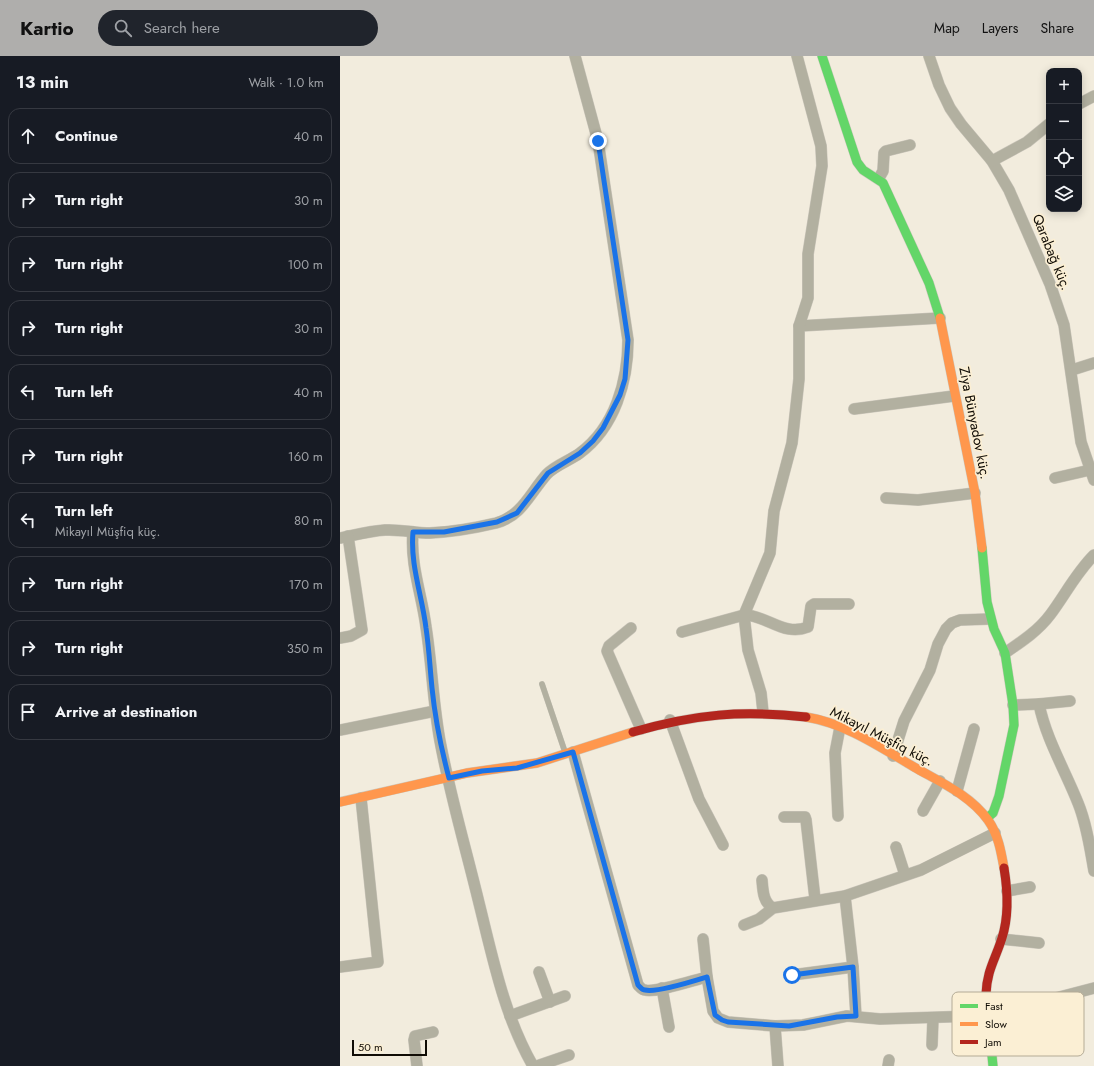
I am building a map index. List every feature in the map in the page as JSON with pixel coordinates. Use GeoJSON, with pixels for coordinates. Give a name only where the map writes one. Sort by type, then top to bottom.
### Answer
{"type":"FeatureCollection","features":[{"type":"Feature","properties":{"kind":"street"},"geometry":{"type":"LineString","coordinates":[[340,638],[356,635],[362,630],[344,537],[385,530],[444,532],[497,522],[517,513],[548,473],[580,453],[593,441],[603,428],[620,395],[627,366],[628,340],[599,148],[586,92],[575,56]]}},
{"type":"Feature","properties":{"kind":"street"},"geometry":{"type":"LineString","coordinates":[[763,712],[760,693],[748,650],[744,615],[770,553],[774,511],[792,443],[800,379],[799,326],[808,298],[808,254],[822,166],[821,146],[798,56]]}},
{"type":"Feature","properties":{"kind":"street","name":"Ziya Bünyadov küç."},"geometry":{"type":"LineString","coordinates":[[822,56],[857,162],[863,171],[878,178],[883,183],[929,282],[940,318],[954,396],[965,438],[969,469],[975,493],[990,619],[1005,653],[1013,705],[1014,725],[1001,789],[996,807],[987,818]]}},
{"type":"Feature","properties":{"kind":"street","name":"Qarabağ küç."},"geometry":{"type":"LineString","coordinates":[[929,56],[939,85],[950,108],[961,124],[992,161],[1009,190],[1050,284],[1064,325],[1072,370],[1081,442],[1092,475]]}},
{"type":"Feature","properties":{"kind":"street"},"geometry":{"type":"LineString","coordinates":[[1082,102],[1094,96]]}},
{"type":"Feature","properties":{"kind":"street"},"geometry":{"type":"LineString","coordinates":[[992,161],[1027,142],[1046,126]]}},
{"type":"Feature","properties":{"kind":"street"},"geometry":{"type":"LineString","coordinates":[[878,178],[883,171],[884,153],[886,150],[910,145]]}},
{"type":"Feature","properties":{"kind":"street"},"geometry":{"type":"LineString","coordinates":[[799,326],[940,318]]}},
{"type":"Feature","properties":{"kind":"street"},"geometry":{"type":"LineString","coordinates":[[1072,370],[1094,363]]}},
{"type":"Feature","properties":{"kind":"street"},"geometry":{"type":"LineString","coordinates":[[854,409],[954,396]]}},
{"type":"Feature","properties":{"kind":"street"},"geometry":{"type":"LineString","coordinates":[[1055,478],[1092,475]]}},
{"type":"Feature","properties":{"kind":"street"},"geometry":{"type":"LineString","coordinates":[[886,498],[918,500],[975,493]]}},
{"type":"Feature","properties":{"kind":"street"},"geometry":{"type":"LineString","coordinates":[[413,532],[412,555],[424,613],[436,711],[449,778],[501,992],[519,1041],[532,1066]]}},
{"type":"Feature","properties":{"kind":"street"},"geometry":{"type":"LineString","coordinates":[[1005,653],[1024,640],[1049,616],[1077,574],[1094,556]]}},
{"type":"Feature","properties":{"kind":"street"},"geometry":{"type":"LineString","coordinates":[[682,632],[744,615],[755,615],[762,617],[772,625],[785,629],[803,629],[808,627],[810,623],[811,606],[814,604],[849,604]]}},
{"type":"Feature","properties":{"kind":"street"},"geometry":{"type":"LineString","coordinates":[[893,756],[904,721],[930,670],[938,644],[946,629],[952,623],[960,620],[990,619]]}},
{"type":"Feature","properties":{"kind":"street"},"geometry":{"type":"LineString","coordinates":[[631,628],[608,646],[607,651],[641,729]]}},
{"type":"Feature","properties":{"kind":"street"},"geometry":{"type":"LineString","coordinates":[[1013,705],[1070,701]]}},
{"type":"Feature","properties":{"kind":"street"},"geometry":{"type":"LineString","coordinates":[[1039,704],[1046,731],[1079,805],[1086,828],[1094,871]]}},
{"type":"Feature","properties":{"kind":"street"},"geometry":{"type":"LineString","coordinates":[[340,730],[436,711]]}},
{"type":"Feature","properties":{"kind":"street","name":"Mikayıl Müşfiq küç."},"geometry":{"type":"LineString","coordinates":[[340,802],[482,771],[517,768],[569,753],[670,720],[692,716],[763,712],[816,719],[840,727],[958,791],[987,818],[995,833],[1003,858],[1007,891],[1006,915],[1001,939],[988,973],[988,992]]}},
{"type":"Feature","properties":{"kind":"street"},"geometry":{"type":"LineString","coordinates":[[670,720],[699,799],[723,845]]}},
{"type":"Feature","properties":{"kind":"street"},"geometry":{"type":"LineString","coordinates":[[838,816],[835,753],[840,727]]}},
{"type":"Feature","properties":{"kind":"street"},"geometry":{"type":"LineString","coordinates":[[958,791],[974,729]]}},
{"type":"Feature","properties":{"kind":"street"},"geometry":{"type":"LineString","coordinates":[[569,753],[638,985],[647,991],[707,977]]}},
{"type":"Feature","properties":{"kind":"street"},"geometry":{"type":"LineString","coordinates":[[923,811],[940,781]]}},
{"type":"Feature","properties":{"kind":"street"},"geometry":{"type":"LineString","coordinates":[[340,968],[378,962],[361,798]]}},
{"type":"Feature","properties":{"kind":"street"},"geometry":{"type":"LineString","coordinates":[[784,817],[805,817],[815,899]]}},
{"type":"Feature","properties":{"kind":"street"},"geometry":{"type":"LineString","coordinates":[[744,926],[759,919],[773,908],[815,899],[845,896],[933,866],[995,833]]}},
{"type":"Feature","properties":{"kind":"street"},"geometry":{"type":"LineString","coordinates":[[896,847],[905,875]]}},
{"type":"Feature","properties":{"kind":"street"},"geometry":{"type":"LineString","coordinates":[[762,880],[764,896],[768,904],[773,908]]}},
{"type":"Feature","properties":{"kind":"street"},"geometry":{"type":"LineString","coordinates":[[1007,891],[1030,886]]}},
{"type":"Feature","properties":{"kind":"street"},"geometry":{"type":"LineString","coordinates":[[845,896],[853,967],[856,1016]]}},
{"type":"Feature","properties":{"kind":"street"},"geometry":{"type":"LineString","coordinates":[[703,939],[707,977],[713,1011],[718,1018],[728,1022],[775,1026],[803,1024],[837,1017],[856,1016],[880,1019],[952,1017]]}},
{"type":"Feature","properties":{"kind":"street"},"geometry":{"type":"LineString","coordinates":[[1001,939],[1039,943]]}},
{"type":"Feature","properties":{"kind":"street"},"geometry":{"type":"LineString","coordinates":[[792,975],[853,967]]}},
{"type":"Feature","properties":{"kind":"street"},"geometry":{"type":"LineString","coordinates":[[539,972],[550,1002]]}},
{"type":"Feature","properties":{"kind":"street"},"geometry":{"type":"LineString","coordinates":[[662,988],[669,1027]]}},
{"type":"Feature","properties":{"kind":"street"},"geometry":{"type":"LineString","coordinates":[[1078,992],[1094,988]]}},
{"type":"Feature","properties":{"kind":"street"},"geometry":{"type":"LineString","coordinates":[[510,1016],[565,996]]}},
{"type":"Feature","properties":{"kind":"street"},"geometry":{"type":"LineString","coordinates":[[932,1044],[933,1018]]}},
{"type":"Feature","properties":{"kind":"street"},"geometry":{"type":"LineString","coordinates":[[775,1026],[778,1066]]}},
{"type":"Feature","properties":{"kind":"street"},"geometry":{"type":"LineString","coordinates":[[417,1066],[414,1040],[415,1036],[433,1032]]}},
{"type":"Feature","properties":{"kind":"street"},"geometry":{"type":"LineString","coordinates":[[537,1066],[569,1055]]}},
{"type":"Feature","properties":{"kind":"street","name":"Mikayıl Müşfiq küç."},"geometry":{"type":"LineString","coordinates":[[992,1056],[993,1066]]}},
{"type":"Feature","properties":{"kind":"lane"},"geometry":{"type":"LineString","coordinates":[[542,684],[569,753]]}},
{"type":"Feature","properties":{"kind":"traffic: fast"},"geometry":{"type":"LineString","coordinates":[[822,56],[857,162],[863,170],[883,183],[929,283],[940,318]]}},
{"type":"Feature","properties":{"kind":"traffic: fast"},"geometry":{"type":"LineString","coordinates":[[982,548],[987,602],[994,629],[1005,653],[1013,705],[1014,725],[999,796],[993,813],[987,818]]}},
{"type":"Feature","properties":{"kind":"traffic: fast"},"geometry":{"type":"LineString","coordinates":[[992,1056],[993,1066]]}},
{"type":"Feature","properties":{"kind":"traffic: slow"},"geometry":{"type":"LineString","coordinates":[[940,318],[975,493],[982,548]]}},
{"type":"Feature","properties":{"kind":"traffic: slow"},"geometry":{"type":"LineString","coordinates":[[806,717],[820,720],[848,730],[964,796],[981,811],[991,825],[999,843],[1004,868]]}},
{"type":"Feature","properties":{"kind":"traffic: slow"},"geometry":{"type":"LineString","coordinates":[[340,802],[467,773],[537,763],[633,732]]}},
{"type":"Feature","properties":{"kind":"traffic: jam"},"geometry":{"type":"LineString","coordinates":[[633,732],[677,721],[719,715],[760,714],[806,717]]}},
{"type":"Feature","properties":{"kind":"traffic: jam"},"geometry":{"type":"LineString","coordinates":[[986,992],[988,978],[1002,938],[1006,921],[1007,895],[1004,868]]}},
{"type":"Feature","properties":{"kind":"route"},"geometry":{"type":"LineString","coordinates":[[598,141],[606,184],[628,340],[628,360],[625,379],[620,395],[611,414],[593,441],[580,453],[548,473],[517,513],[497,522],[444,532],[413,532],[412,555],[414,571],[423,605],[432,690],[440,741],[449,778],[466,773],[517,768],[573,752],[638,985],[642,989],[647,991],[707,977],[713,1011],[718,1018],[728,1022],[789,1026],[837,1017],[856,1016],[853,967],[792,975]]}}]}
